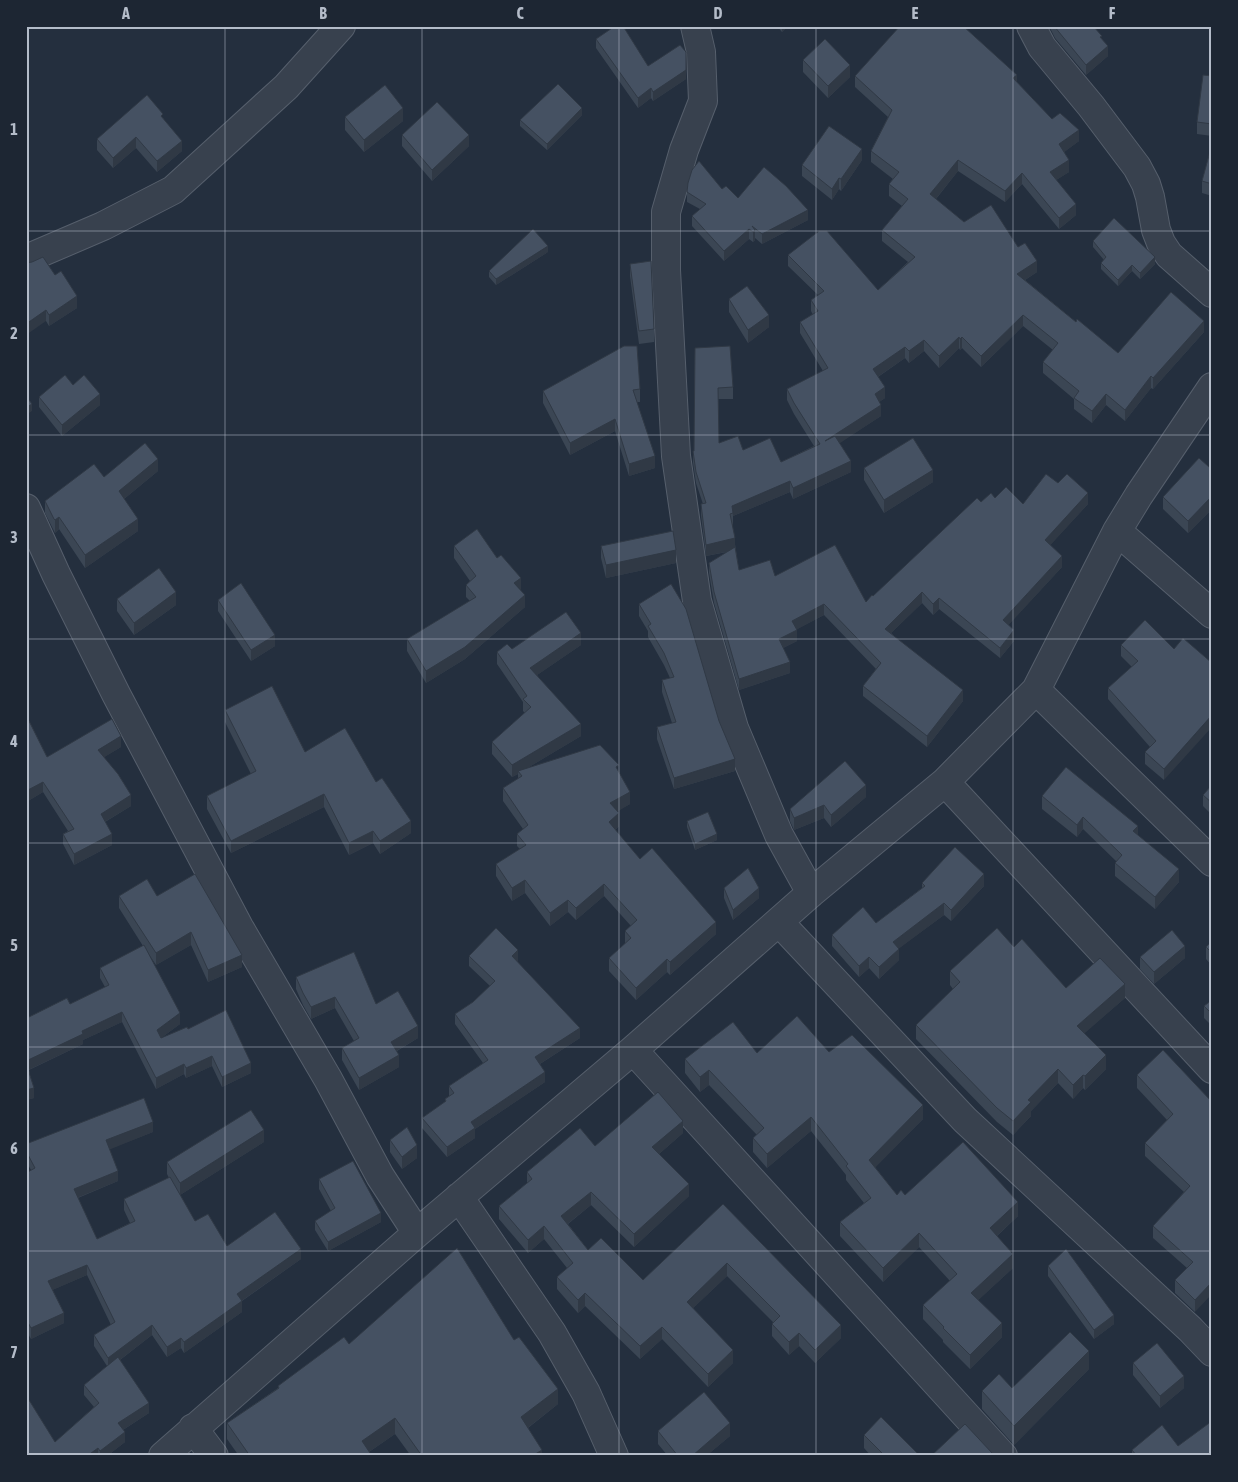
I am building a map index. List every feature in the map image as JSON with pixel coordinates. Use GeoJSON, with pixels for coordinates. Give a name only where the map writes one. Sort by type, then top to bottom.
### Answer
{"type":"FeatureCollection","features":[{"type":"Feature","properties":{"kind":"street"},"geometry":{"type":"LineString","coordinates":[[26,259],[103,226],[173,190],[286,87],[341,26]]}},
{"type":"Feature","properties":{"kind":"street"},"geometry":{"type":"LineString","coordinates":[[695,26],[701,52],[703,101],[684,150],[666,212],[666,270],[676,456],[697,601],[734,728],[779,835],[811,893]]}},
{"type":"Feature","properties":{"kind":"street"},"geometry":{"type":"LineString","coordinates":[[1031,26],[1042,47],[1091,106],[1137,167],[1150,197],[1156,230],[1161,243],[1169,255],[1212,293]]}},
{"type":"Feature","properties":{"kind":"street"},"geometry":{"type":"LineString","coordinates":[[163,1456],[417,1233],[634,1050],[811,893],[945,782],[1036,690],[1117,531],[1212,387]]}},
{"type":"Feature","properties":{"kind":"street"},"geometry":{"type":"LineString","coordinates":[[26,508],[56,574],[116,694],[239,927],[328,1079],[380,1176],[417,1233]]}},
{"type":"Feature","properties":{"kind":"street"},"geometry":{"type":"LineString","coordinates":[[1117,531],[1212,614]]}},
{"type":"Feature","properties":{"kind":"street"},"geometry":{"type":"LineString","coordinates":[[1036,690],[1212,862]]}},
{"type":"Feature","properties":{"kind":"street"},"geometry":{"type":"LineString","coordinates":[[945,782],[1212,1069]]}},
{"type":"Feature","properties":{"kind":"street"},"geometry":{"type":"LineString","coordinates":[[779,922],[965,1120],[1190,1329],[1212,1352]]}},
{"type":"Feature","properties":{"kind":"street"},"geometry":{"type":"LineString","coordinates":[[634,1050],[1003,1456]]}},
{"type":"Feature","properties":{"kind":"street"},"geometry":{"type":"LineString","coordinates":[[459,1197],[552,1333],[586,1393],[614,1456]]}},
{"type":"Feature","properties":{"kind":"street"},"geometry":{"type":"LineString","coordinates":[[193,1428],[214,1456]]}},
{"type":"Feature","properties":{"kind":"building"},"geometry":{"type":"Polygon","coordinates":[[[615,26],[623,26],[648,66],[680,45],[686,52],[686,70],[653,92],[651,88],[638,98],[596,39],[615,26]]]}},
{"type":"Feature","properties":{"kind":"building"},"geometry":{"type":"Polygon","coordinates":[[[900,26],[963,26],[1017,75],[1013,78],[1052,119],[1060,113],[1079,130],[1059,144],[1069,160],[1050,172],[1076,204],[1059,218],[1022,173],[1005,191],[958,160],[930,194],[964,222],[991,205],[1018,247],[1025,243],[1037,261],[1017,274],[1076,322],[1077,319],[1118,353],[1171,292],[1204,321],[1153,378],[1151,376],[1125,410],[1106,394],[1092,411],[1074,398],[1079,391],[1043,362],[1058,343],[1023,315],[981,356],[962,337],[960,339],[959,337],[939,356],[924,340],[909,351],[905,347],[873,369],[885,387],[875,394],[881,405],[825,441],[835,436],[851,461],[793,488],[790,481],[732,506],[733,513],[730,514],[735,538],[706,545],[701,504],[706,503],[696,472],[693,451],[695,348],[730,346],[733,387],[718,388],[719,443],[738,436],[743,450],[770,438],[781,462],[820,444],[787,389],[828,368],[800,322],[818,311],[811,300],[824,291],[788,255],[819,231],[827,231],[878,290],[915,257],[882,230],[908,199],[889,184],[899,172],[871,151],[892,110],[855,76],[900,26]]]}},
{"type":"Feature","properties":{"kind":"building"},"geometry":{"type":"Polygon","coordinates":[[[1054,26],[1093,26],[1108,46],[1086,65],[1054,26]]]}},
{"type":"Feature","properties":{"kind":"building"},"geometry":{"type":"Polygon","coordinates":[[[825,39],[850,65],[828,86],[803,60],[825,39]]]}},
{"type":"Feature","properties":{"kind":"building"},"geometry":{"type":"Polygon","coordinates":[[[1203,75],[1212,76],[1212,124],[1197,122],[1203,75]]]}},
{"type":"Feature","properties":{"kind":"building"},"geometry":{"type":"Polygon","coordinates":[[[558,84],[582,108],[547,144],[520,120],[558,84]]]}},
{"type":"Feature","properties":{"kind":"building"},"geometry":{"type":"Polygon","coordinates":[[[385,85],[403,108],[364,140],[345,117],[385,85]]]}},
{"type":"Feature","properties":{"kind":"building"},"geometry":{"type":"Polygon","coordinates":[[[147,95],[163,114],[161,116],[182,141],[157,161],[136,137],[113,158],[97,139],[147,95]]]}},
{"type":"Feature","properties":{"kind":"building"},"geometry":{"type":"Polygon","coordinates":[[[437,102],[469,135],[432,170],[402,135],[437,102]]]}},
{"type":"Feature","properties":{"kind":"building"},"geometry":{"type":"Polygon","coordinates":[[[829,126],[862,149],[832,189],[802,165],[829,126]]]}},
{"type":"Feature","properties":{"kind":"building"},"geometry":{"type":"Polygon","coordinates":[[[1212,148],[1212,184],[1202,181],[1212,148]]]}},
{"type":"Feature","properties":{"kind":"building"},"geometry":{"type":"Polygon","coordinates":[[[699,161],[722,189],[726,186],[738,198],[764,167],[786,186],[808,210],[762,234],[752,226],[755,230],[753,232],[749,229],[724,251],[692,216],[706,204],[687,192],[692,170],[699,161]]]}},
{"type":"Feature","properties":{"kind":"building"},"geometry":{"type":"Polygon","coordinates":[[[1114,218],[1155,257],[1140,273],[1132,265],[1118,280],[1101,263],[1106,257],[1093,241],[1114,218]]]}},
{"type":"Feature","properties":{"kind":"building"},"geometry":{"type":"Polygon","coordinates":[[[533,229],[548,246],[496,279],[489,271],[533,229]]]}},
{"type":"Feature","properties":{"kind":"building"},"geometry":{"type":"Polygon","coordinates":[[[43,257],[55,275],[61,271],[77,296],[49,315],[46,310],[26,324],[26,263],[43,257]]]}},
{"type":"Feature","properties":{"kind":"building"},"geometry":{"type":"Polygon","coordinates":[[[651,261],[654,329],[639,331],[630,264],[651,261]]]}},
{"type":"Feature","properties":{"kind":"building"},"geometry":{"type":"Polygon","coordinates":[[[747,286],[769,315],[748,330],[729,299],[747,286]]]}},
{"type":"Feature","properties":{"kind":"building"},"geometry":{"type":"Polygon","coordinates":[[[624,346],[637,346],[640,389],[633,390],[655,456],[629,464],[615,419],[570,443],[543,391],[624,346]]]}},
{"type":"Feature","properties":{"kind":"building"},"geometry":{"type":"Polygon","coordinates":[[[65,375],[73,385],[84,375],[100,394],[62,425],[39,397],[65,375]]]}},
{"type":"Feature","properties":{"kind":"building"},"geometry":{"type":"Polygon","coordinates":[[[26,396],[32,404],[26,408],[26,396]]]}},
{"type":"Feature","properties":{"kind":"building"},"geometry":{"type":"Polygon","coordinates":[[[913,438],[933,470],[884,500],[864,468],[913,438]]]}},
{"type":"Feature","properties":{"kind":"building"},"geometry":{"type":"Polygon","coordinates":[[[145,443],[158,459],[119,491],[138,519],[85,555],[59,517],[54,519],[45,501],[94,464],[104,477],[145,443]]]}},
{"type":"Feature","properties":{"kind":"building"},"geometry":{"type":"Polygon","coordinates":[[[1199,458],[1209,467],[1212,466],[1212,496],[1188,521],[1163,497],[1199,458]]]}},
{"type":"Feature","properties":{"kind":"building"},"geometry":{"type":"Polygon","coordinates":[[[1046,474],[1058,483],[1067,474],[1088,493],[1045,540],[1062,556],[1003,620],[1014,630],[1000,648],[939,598],[933,604],[922,592],[885,629],[963,690],[927,736],[863,686],[881,663],[824,604],[792,621],[797,630],[779,639],[790,662],[739,679],[714,592],[709,563],[735,547],[739,570],[770,560],[775,576],[835,545],[866,602],[977,498],[981,502],[991,493],[995,498],[1006,487],[1023,504],[1046,474]]]}},
{"type":"Feature","properties":{"kind":"building"},"geometry":{"type":"Polygon","coordinates":[[[477,529],[497,558],[501,555],[521,578],[514,583],[525,595],[465,647],[426,671],[407,639],[476,597],[466,585],[476,576],[454,546],[477,529]]]}},
{"type":"Feature","properties":{"kind":"building"},"geometry":{"type":"Polygon","coordinates":[[[673,531],[676,550],[606,565],[601,546],[673,531]]]}},
{"type":"Feature","properties":{"kind":"building"},"geometry":{"type":"Polygon","coordinates":[[[159,568],[176,592],[134,623],[117,599],[159,568]]]}},
{"type":"Feature","properties":{"kind":"building"},"geometry":{"type":"Polygon","coordinates":[[[241,583],[275,635],[251,650],[218,600],[241,583]]]}},
{"type":"Feature","properties":{"kind":"building"},"geometry":{"type":"Polygon","coordinates":[[[671,584],[686,609],[719,721],[735,759],[674,778],[657,727],[676,722],[662,680],[674,677],[664,653],[648,626],[651,624],[639,604],[671,584]]]}},
{"type":"Feature","properties":{"kind":"building"},"geometry":{"type":"Polygon","coordinates":[[[566,612],[581,633],[530,668],[581,724],[512,765],[492,742],[531,707],[523,699],[527,696],[497,652],[507,644],[512,649],[566,612]]]}},
{"type":"Feature","properties":{"kind":"building"},"geometry":{"type":"Polygon","coordinates":[[[1145,620],[1174,649],[1183,638],[1212,663],[1212,715],[1164,769],[1145,752],[1156,741],[1108,688],[1138,661],[1121,645],[1145,620]]]}},
{"type":"Feature","properties":{"kind":"building"},"geometry":{"type":"Polygon","coordinates":[[[272,686],[305,752],[345,728],[376,782],[382,778],[411,821],[380,841],[373,831],[349,843],[324,794],[231,841],[207,796],[256,771],[225,710],[272,686]]]}},
{"type":"Feature","properties":{"kind":"building"},"geometry":{"type":"Polygon","coordinates":[[[112,719],[121,736],[98,750],[118,774],[131,795],[101,814],[112,834],[74,854],[63,834],[74,829],[43,782],[28,790],[26,786],[26,722],[29,721],[47,757],[112,719]]]}},
{"type":"Feature","properties":{"kind":"building"},"geometry":{"type":"Polygon","coordinates":[[[600,745],[619,765],[616,767],[630,792],[610,803],[619,813],[609,822],[640,859],[652,848],[716,922],[670,962],[667,959],[636,988],[609,958],[631,938],[625,931],[637,920],[604,884],[576,908],[568,900],[550,913],[525,880],[512,888],[496,864],[526,845],[517,834],[528,825],[503,788],[522,776],[518,771],[600,745]]]}},
{"type":"Feature","properties":{"kind":"building"},"geometry":{"type":"Polygon","coordinates":[[[845,761],[866,785],[831,815],[824,805],[794,818],[790,809],[845,761]]]}},
{"type":"Feature","properties":{"kind":"building"},"geometry":{"type":"Polygon","coordinates":[[[1066,767],[1138,826],[1133,831],[1179,869],[1155,897],[1115,863],[1122,855],[1083,817],[1077,825],[1042,796],[1066,767]]]}},
{"type":"Feature","properties":{"kind":"building"},"geometry":{"type":"Polygon","coordinates":[[[1212,785],[1212,803],[1203,795],[1212,785]]]}},
{"type":"Feature","properties":{"kind":"building"},"geometry":{"type":"Polygon","coordinates":[[[708,812],[717,834],[695,844],[687,821],[708,812]]]}},
{"type":"Feature","properties":{"kind":"building"},"geometry":{"type":"Polygon","coordinates":[[[955,847],[984,874],[951,910],[944,903],[893,942],[899,949],[879,967],[869,957],[859,966],[832,935],[863,907],[876,923],[925,886],[922,883],[955,847]]]}},
{"type":"Feature","properties":{"kind":"building"},"geometry":{"type":"Polygon","coordinates":[[[748,868],[759,888],[733,910],[724,888],[748,868]]]}},
{"type":"Feature","properties":{"kind":"building"},"geometry":{"type":"Polygon","coordinates":[[[195,874],[242,955],[208,970],[191,932],[156,953],[119,896],[147,879],[157,896],[195,874]]]}},
{"type":"Feature","properties":{"kind":"building"},"geometry":{"type":"Polygon","coordinates":[[[496,928],[518,950],[512,956],[580,1028],[535,1057],[545,1072],[471,1122],[475,1128],[447,1147],[422,1118],[454,1093],[449,1086],[488,1060],[455,1014],[473,1002],[495,981],[469,956],[496,928]]]}},
{"type":"Feature","properties":{"kind":"building"},"geometry":{"type":"Polygon","coordinates":[[[997,928],[1014,947],[1022,939],[1066,988],[1100,958],[1125,984],[1077,1026],[1106,1055],[1073,1085],[1058,1069],[1028,1100],[1031,1102],[1013,1121],[997,1108],[916,1025],[960,982],[950,971],[997,928]]]}},
{"type":"Feature","properties":{"kind":"building"},"geometry":{"type":"Polygon","coordinates":[[[1172,930],[1185,946],[1154,972],[1140,957],[1172,930]]]}},
{"type":"Feature","properties":{"kind":"building"},"geometry":{"type":"Polygon","coordinates":[[[1212,941],[1212,953],[1206,947],[1212,941]]]}},
{"type":"Feature","properties":{"kind":"building"},"geometry":{"type":"Polygon","coordinates":[[[144,945],[180,1013],[157,1030],[161,1038],[187,1027],[188,1029],[226,1010],[251,1063],[222,1077],[212,1056],[186,1068],[184,1064],[156,1078],[122,1012],[82,1031],[83,1034],[26,1061],[26,1011],[29,1017],[67,998],[70,1004],[109,985],[100,968],[144,945]]]}},
{"type":"Feature","properties":{"kind":"building"},"geometry":{"type":"Polygon","coordinates":[[[354,952],[376,1004],[398,991],[418,1026],[391,1042],[399,1055],[359,1078],[342,1048],[359,1038],[335,997],[311,1007],[296,977],[354,952]]]}},
{"type":"Feature","properties":{"kind":"building"},"geometry":{"type":"Polygon","coordinates":[[[1212,1000],[1212,1014],[1204,1006],[1212,1000]]]}},
{"type":"Feature","properties":{"kind":"building"},"geometry":{"type":"Polygon","coordinates":[[[797,1016],[829,1052],[852,1035],[923,1105],[869,1160],[897,1195],[901,1190],[905,1195],[963,1142],[1018,1202],[990,1228],[1013,1254],[971,1293],[1002,1323],[970,1355],[923,1305],[957,1274],[919,1233],[883,1268],[840,1222],[871,1198],[846,1166],[848,1164],[811,1117],[767,1154],[753,1138],[764,1128],[709,1070],[700,1077],[685,1059],[733,1022],[757,1053],[797,1016]]]}},
{"type":"Feature","properties":{"kind":"building"},"geometry":{"type":"Polygon","coordinates":[[[1163,1050],[1212,1102],[1212,1282],[1195,1300],[1175,1280],[1193,1262],[1153,1226],[1190,1186],[1145,1143],[1173,1114],[1137,1075],[1163,1050]]]}},
{"type":"Feature","properties":{"kind":"building"},"geometry":{"type":"Polygon","coordinates":[[[26,1063],[34,1088],[26,1090],[26,1063]]]}},
{"type":"Feature","properties":{"kind":"building"},"geometry":{"type":"Polygon","coordinates":[[[658,1092],[683,1121],[652,1147],[689,1184],[634,1234],[591,1192],[561,1216],[588,1250],[601,1238],[643,1280],[723,1204],[841,1325],[815,1350],[799,1333],[789,1342],[772,1324],[780,1316],[727,1263],[687,1302],[733,1350],[708,1374],[662,1327],[640,1346],[585,1293],[578,1300],[557,1277],[573,1263],[544,1226],[528,1240],[499,1206],[532,1179],[527,1172],[580,1128],[595,1146],[658,1092]]]}},
{"type":"Feature","properties":{"kind":"building"},"geometry":{"type":"Polygon","coordinates":[[[144,1098],[153,1122],[106,1140],[118,1171],[74,1189],[97,1239],[135,1221],[124,1199],[170,1177],[195,1221],[208,1214],[227,1246],[275,1212],[301,1249],[237,1294],[242,1301],[184,1342],[181,1338],[167,1347],[152,1325],[108,1358],[94,1335],[115,1322],[87,1265],[48,1281],[64,1313],[31,1328],[26,1319],[26,1173],[35,1168],[26,1151],[26,1144],[144,1098]]]}},
{"type":"Feature","properties":{"kind":"building"},"geometry":{"type":"Polygon","coordinates":[[[251,1110],[264,1130],[180,1183],[167,1162],[251,1110]]]}},
{"type":"Feature","properties":{"kind":"building"},"geometry":{"type":"Polygon","coordinates":[[[407,1127],[417,1145],[402,1157],[390,1140],[407,1127]]]}},
{"type":"Feature","properties":{"kind":"building"},"geometry":{"type":"Polygon","coordinates":[[[353,1161],[381,1213],[328,1242],[315,1221],[335,1208],[319,1179],[353,1161]]]}},
{"type":"Feature","properties":{"kind":"building"},"geometry":{"type":"Polygon","coordinates":[[[457,1248],[514,1340],[519,1337],[558,1389],[521,1417],[542,1450],[532,1456],[422,1456],[395,1418],[362,1441],[372,1456],[250,1456],[227,1423],[279,1388],[278,1386],[344,1337],[349,1344],[457,1248]]]}},
{"type":"Feature","properties":{"kind":"building"},"geometry":{"type":"Polygon","coordinates":[[[1066,1249],[1114,1315],[1094,1330],[1048,1266],[1066,1249]]]}},
{"type":"Feature","properties":{"kind":"building"},"geometry":{"type":"Polygon","coordinates":[[[1070,1332],[1089,1351],[1014,1426],[982,1391],[999,1374],[1012,1388],[1070,1332]]]}},
{"type":"Feature","properties":{"kind":"building"},"geometry":{"type":"Polygon","coordinates":[[[1157,1343],[1184,1376],[1160,1396],[1133,1363],[1157,1343]]]}},
{"type":"Feature","properties":{"kind":"building"},"geometry":{"type":"Polygon","coordinates":[[[118,1357],[149,1403],[118,1423],[125,1432],[100,1451],[98,1448],[87,1456],[26,1456],[26,1401],[29,1400],[55,1442],[99,1403],[84,1385],[118,1357]]]}},
{"type":"Feature","properties":{"kind":"building"},"geometry":{"type":"Polygon","coordinates":[[[704,1392],[730,1423],[692,1456],[678,1456],[658,1431],[704,1392]]]}},
{"type":"Feature","properties":{"kind":"building"},"geometry":{"type":"Polygon","coordinates":[[[881,1417],[920,1456],[883,1456],[864,1435],[881,1417]]]}},
{"type":"Feature","properties":{"kind":"building"},"geometry":{"type":"Polygon","coordinates":[[[1212,1421],[1212,1456],[1137,1456],[1132,1450],[1162,1425],[1178,1446],[1212,1421]]]}},
{"type":"Feature","properties":{"kind":"building"},"geometry":{"type":"Polygon","coordinates":[[[965,1424],[992,1453],[990,1454],[992,1456],[931,1456],[965,1424]]]}}]}
